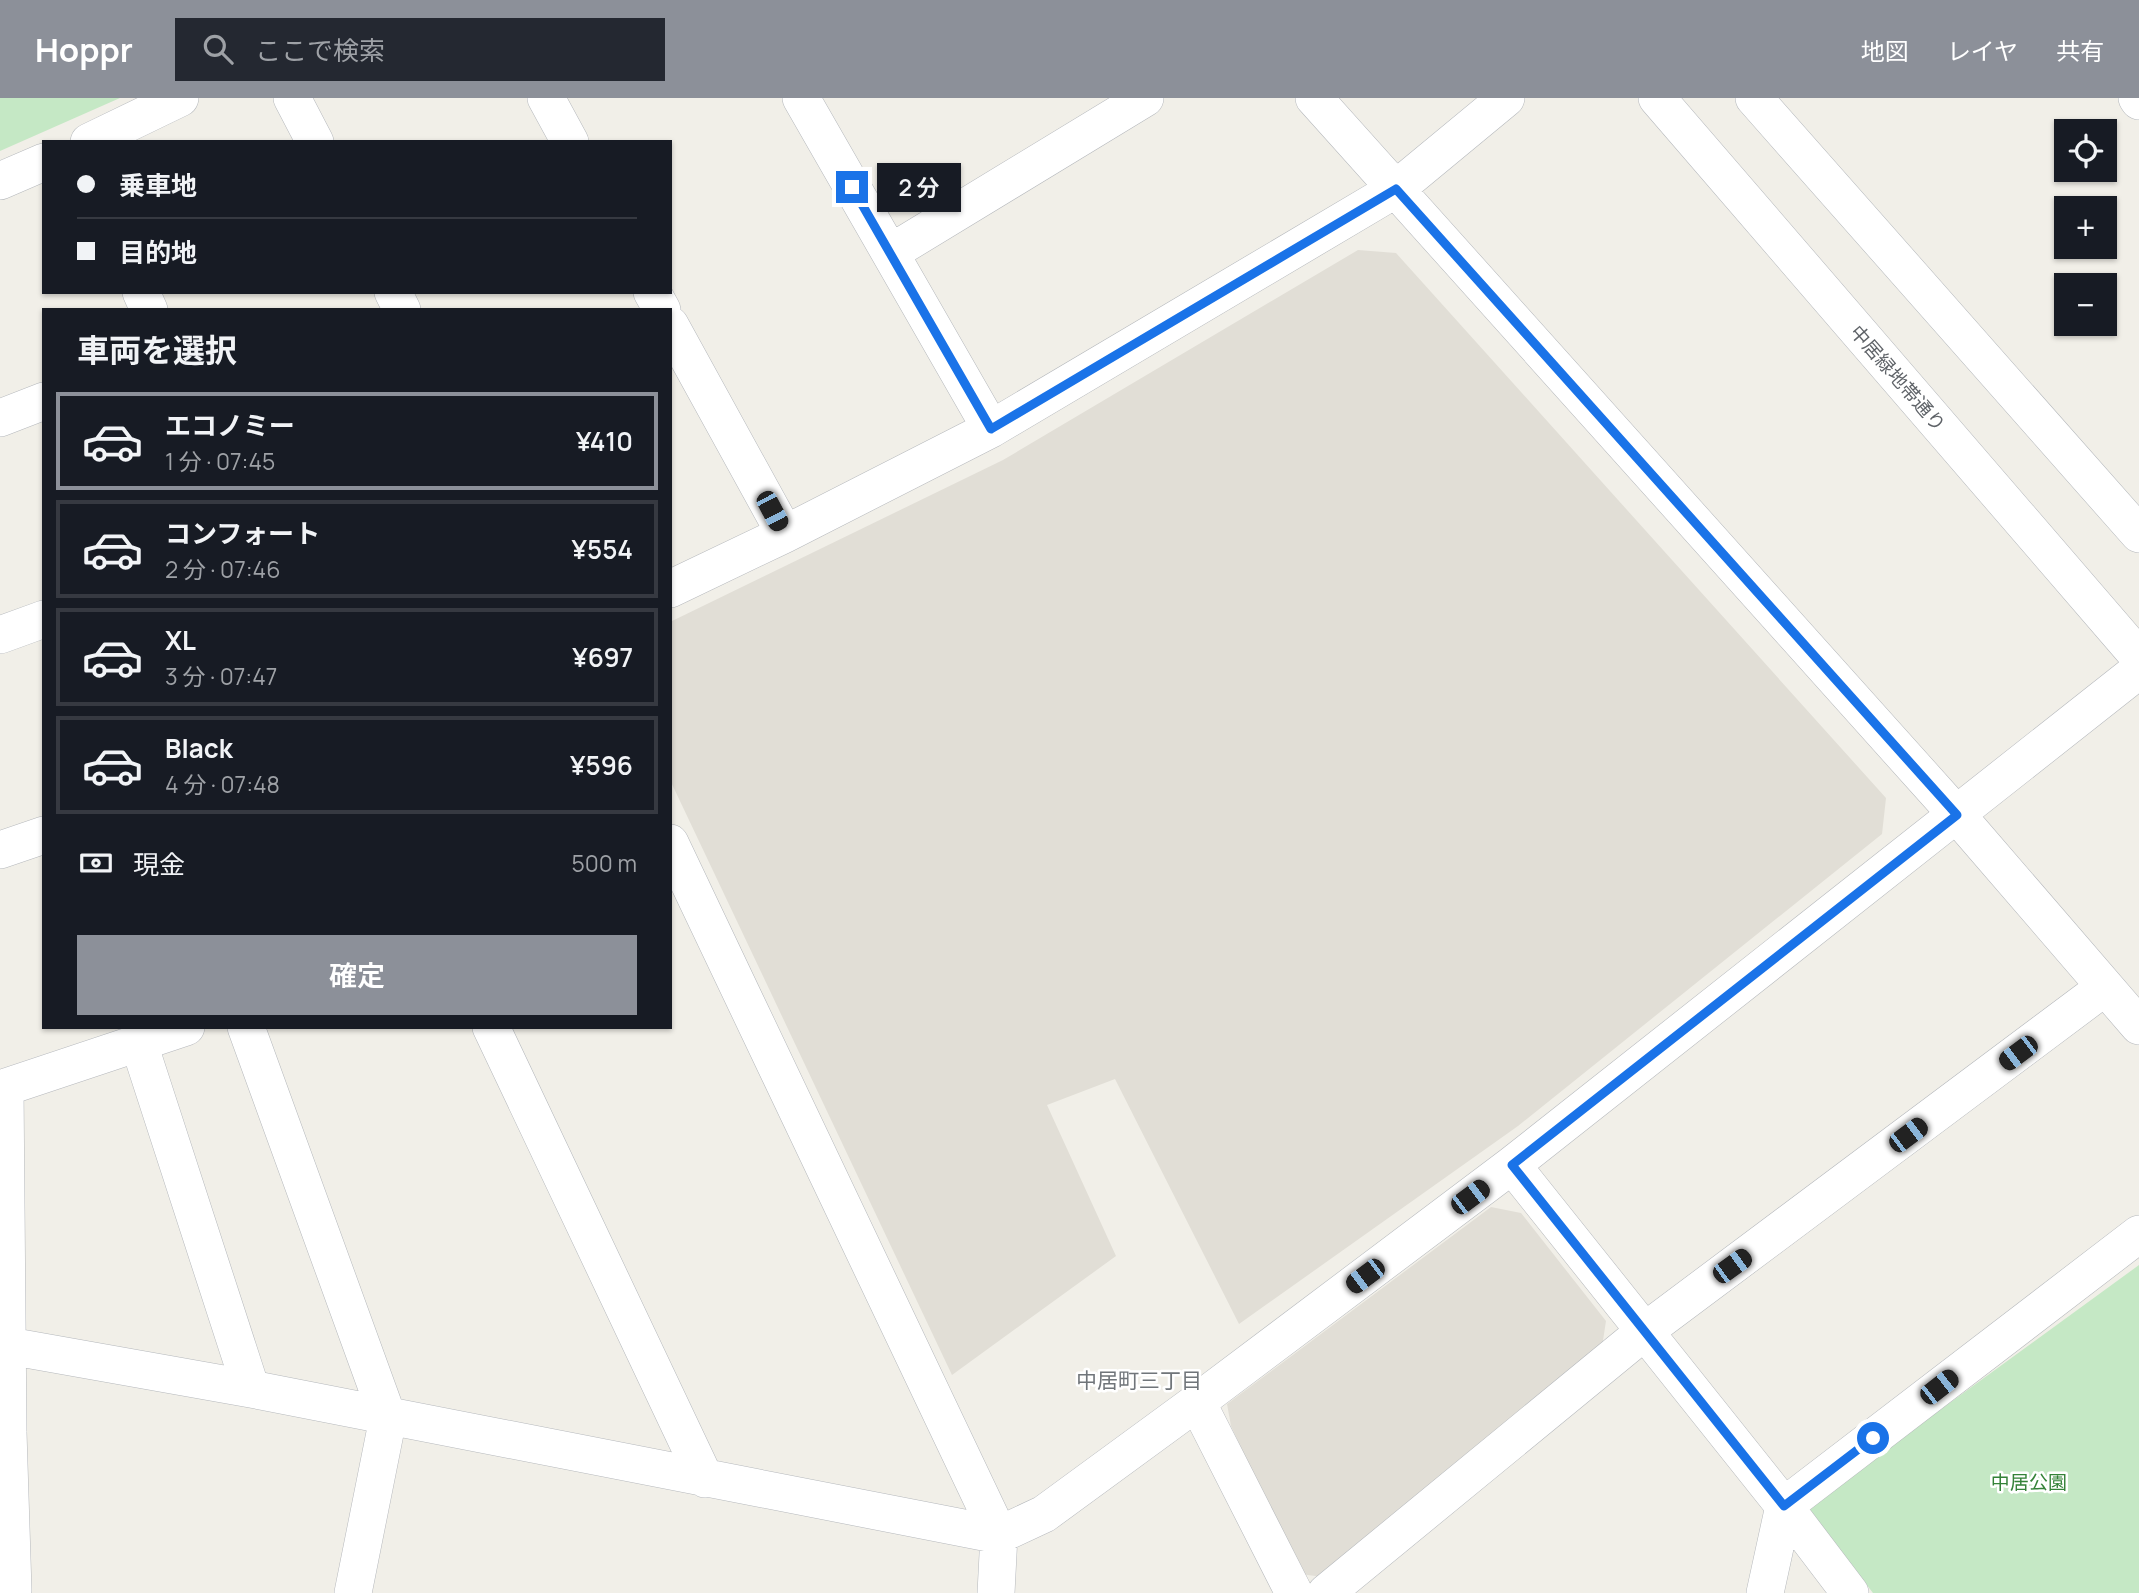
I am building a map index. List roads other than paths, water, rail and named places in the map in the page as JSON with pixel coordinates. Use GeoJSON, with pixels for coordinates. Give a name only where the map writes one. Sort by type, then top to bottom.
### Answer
{"type":"FeatureCollection","features":[{"type":"Feature","properties":{"kind":"street"},"geometry":{"type":"LineString","coordinates":[[93,140],[180,98]]}},
{"type":"Feature","properties":{"kind":"street"},"geometry":{"type":"LineString","coordinates":[[292,98],[314,140]]}},
{"type":"Feature","properties":{"kind":"street"},"geometry":{"type":"LineString","coordinates":[[546,98],[569,140]]}},
{"type":"Feature","properties":{"kind":"street"},"geometry":{"type":"LineString","coordinates":[[802,98],[991,429]]}},
{"type":"Feature","properties":{"kind":"street"},"geometry":{"type":"LineString","coordinates":[[890,253],[1145,98]]}},
{"type":"Feature","properties":{"kind":"street"},"geometry":{"type":"LineString","coordinates":[[1314,98],[1957,815],[2139,1026]]}},
{"type":"Feature","properties":{"kind":"street"},"geometry":{"type":"LineString","coordinates":[[672,588],[991,429],[1396,189],[1506,98]]}},
{"type":"Feature","properties":{"kind":"street","name":"中居緑地帯通り"},"geometry":{"type":"LineString","coordinates":[[1657,98],[2139,657]]}},
{"type":"Feature","properties":{"kind":"street"},"geometry":{"type":"LineString","coordinates":[[1754,98],[2139,534]]}},
{"type":"Feature","properties":{"kind":"street"},"geometry":{"type":"LineString","coordinates":[[0,181],[42,163]]}},
{"type":"Feature","properties":{"kind":"street"},"geometry":{"type":"LineString","coordinates":[[672,329],[785,534]]}},
{"type":"Feature","properties":{"kind":"street"},"geometry":{"type":"LineString","coordinates":[[0,418],[42,402]]}},
{"type":"Feature","properties":{"kind":"street"},"geometry":{"type":"LineString","coordinates":[[0,635],[42,620]]}},
{"type":"Feature","properties":{"kind":"street"},"geometry":{"type":"LineString","coordinates":[[9,1346],[251,1389],[388,1418],[999,1535],[1044,1514],[1512,1165],[2139,670]]}},
{"type":"Feature","properties":{"kind":"street"},"geometry":{"type":"LineString","coordinates":[[0,850],[42,836]]}},
{"type":"Feature","properties":{"kind":"street"},"geometry":{"type":"LineString","coordinates":[[672,847],[999,1535],[996,1593]]}},
{"type":"Feature","properties":{"kind":"street"},"geometry":{"type":"LineString","coordinates":[[1326,1593],[1645,1331],[2105,987]]}},
{"type":"Feature","properties":{"kind":"street"},"geometry":{"type":"LineString","coordinates":[[13,1590],[3,1088],[180,1029]]}},
{"type":"Feature","properties":{"kind":"street"},"geometry":{"type":"LineString","coordinates":[[247,1029],[388,1418],[353,1593]]}},
{"type":"Feature","properties":{"kind":"street"},"geometry":{"type":"LineString","coordinates":[[492,1029],[705,1479]]}},
{"type":"Feature","properties":{"kind":"street"},"geometry":{"type":"LineString","coordinates":[[139,1044],[251,1389]]}},
{"type":"Feature","properties":{"kind":"street"},"geometry":{"type":"LineString","coordinates":[[1512,1165],[1784,1506],[1850,1593]]}},
{"type":"Feature","properties":{"kind":"street"},"geometry":{"type":"LineString","coordinates":[[1765,1593],[1784,1506],[2139,1234]]}},
{"type":"Feature","properties":{"kind":"street"},"geometry":{"type":"LineString","coordinates":[[1197,1402],[1294,1593]]}},
{"type":"Feature","properties":{"kind":"district","name":"中居町三丁目"},"geometry":{"type":"Point","coordinates":[1139,1380]}},
{"type":"Feature","properties":{"kind":"park label","name":"中居公園"},"geometry":{"type":"Point","coordinates":[2029,1482]}}]}
